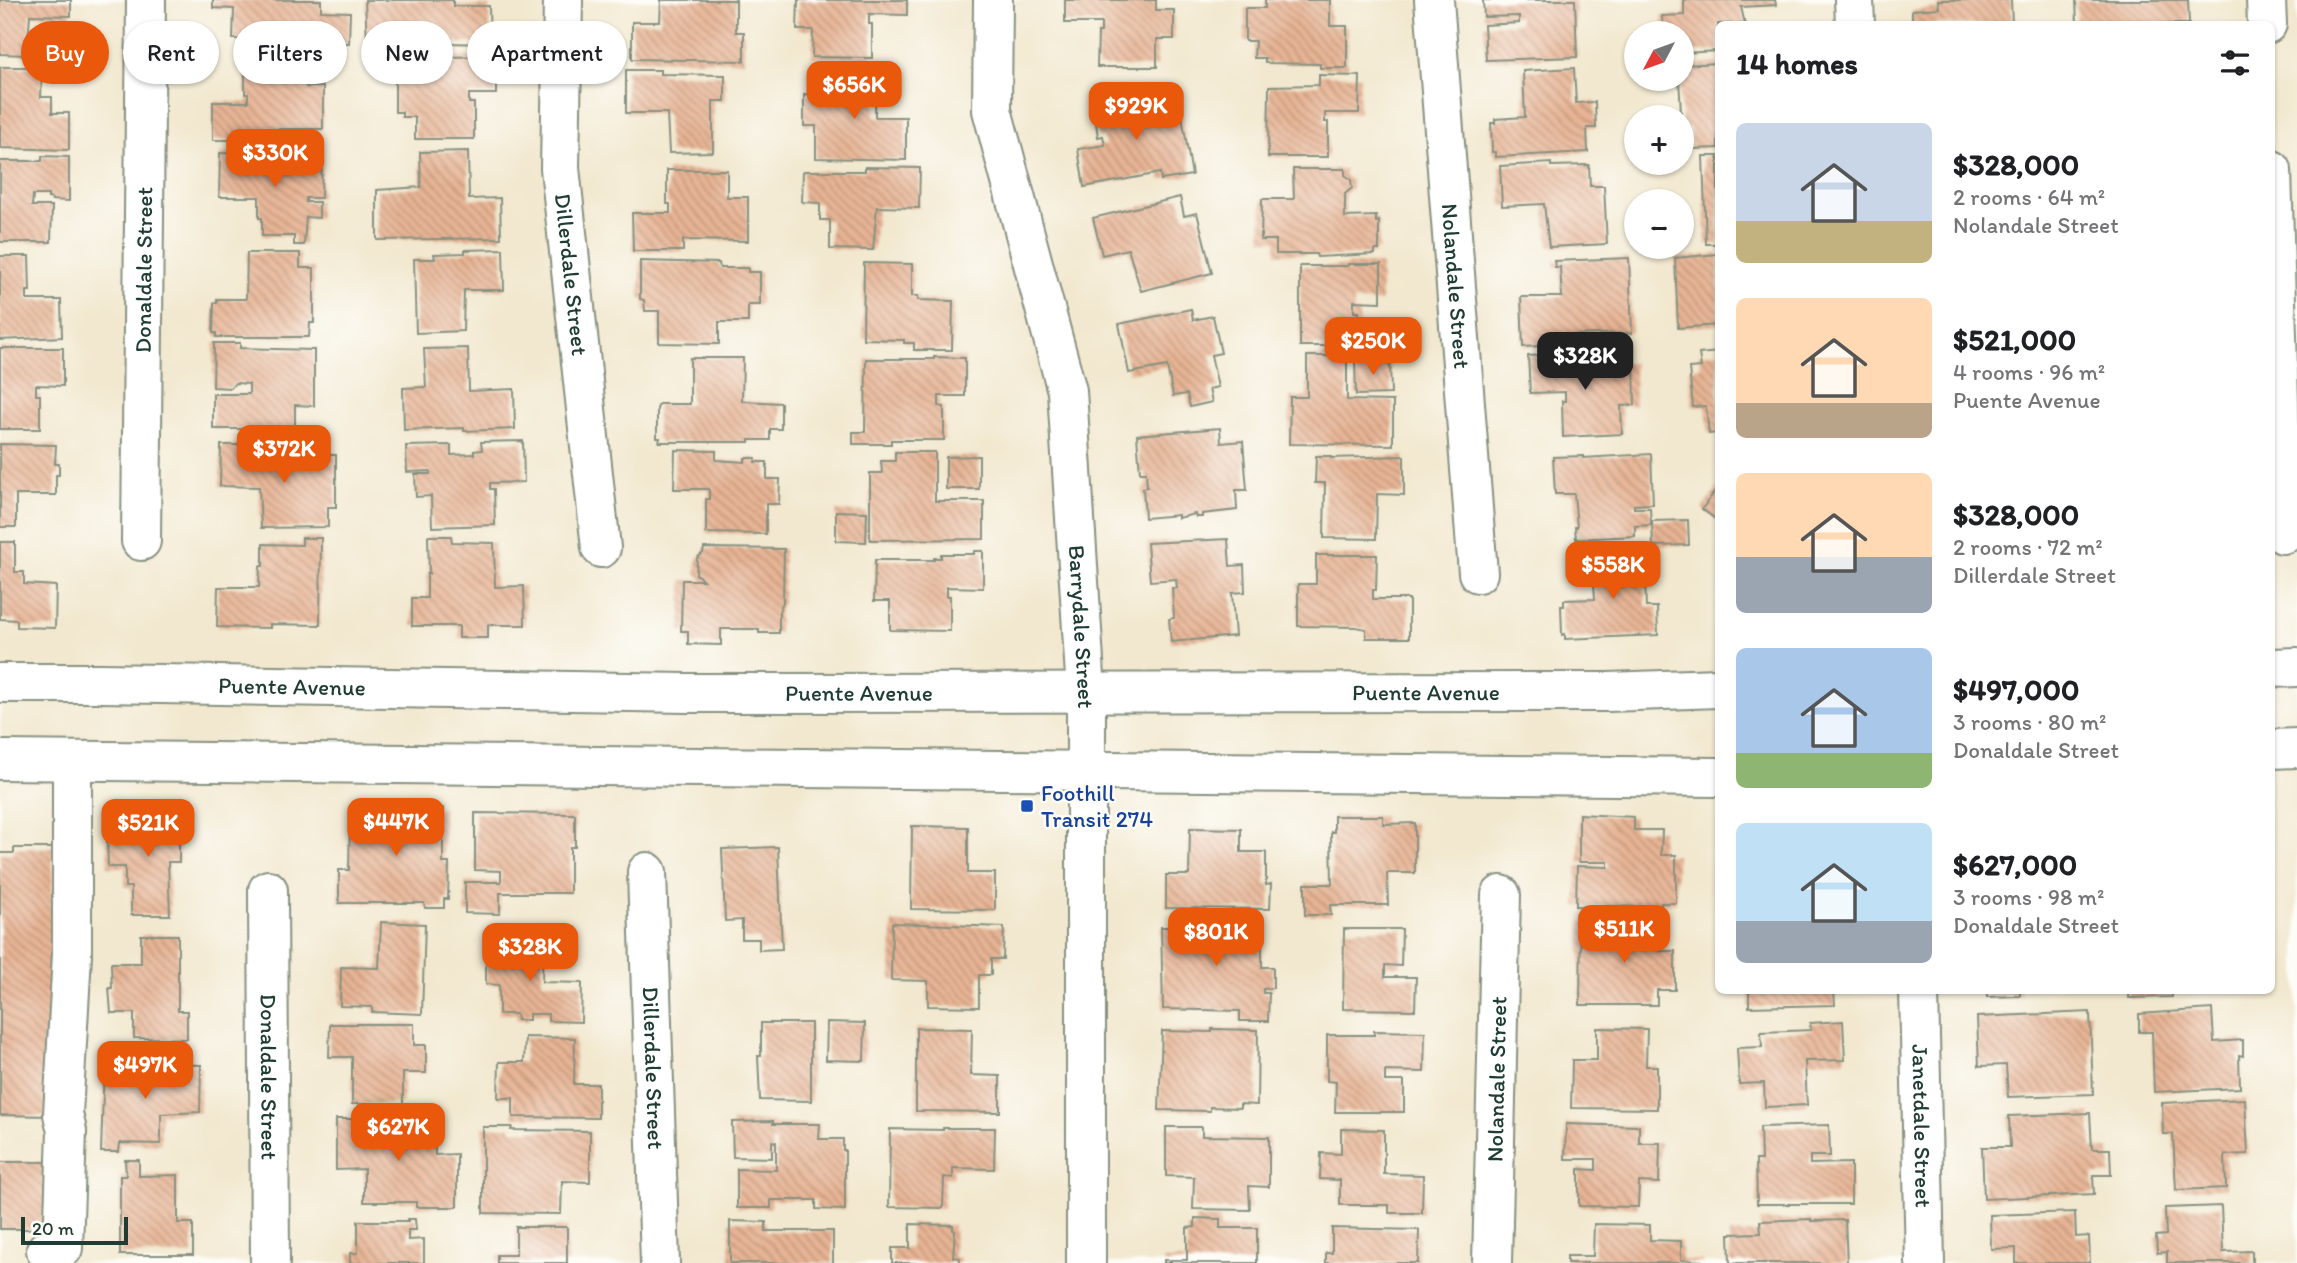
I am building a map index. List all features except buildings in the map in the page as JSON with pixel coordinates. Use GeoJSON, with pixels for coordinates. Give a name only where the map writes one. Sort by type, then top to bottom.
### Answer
{"type":"FeatureCollection","features":[{"type":"Feature","properties":{"kind":"street","name":"Donaldale Street"},"geometry":{"type":"LineString","coordinates":[[141,541],[146,0]]}},
{"type":"Feature","properties":{"kind":"street","name":"Dillerdale Street"},"geometry":{"type":"LineString","coordinates":[[563,0],[560,168],[601,548]]}},
{"type":"Feature","properties":{"kind":"street","name":"Barrydale Street"},"geometry":{"type":"LineString","coordinates":[[993,0],[992,110],[1067,391],[1086,693],[1086,1263]]}},
{"type":"Feature","properties":{"kind":"street","name":"Nolandale Street"},"geometry":{"type":"LineString","coordinates":[[1434,0],[1478,573]]}},
{"type":"Feature","properties":{"kind":"street"},"geometry":{"type":"LineString","coordinates":[[1854,0],[1855,21]]}},
{"type":"Feature","properties":{"kind":"street"},"geometry":{"type":"LineString","coordinates":[[2266,0],[2267,21]]}},
{"type":"Feature","properties":{"kind":"street"},"geometry":{"type":"LineString","coordinates":[[2275,269],[2283,534]]}},
{"type":"Feature","properties":{"kind":"street"},"geometry":{"type":"LineString","coordinates":[[2275,668],[2297,667]]}},
{"type":"Feature","properties":{"kind":"street","name":"Puente Avenue"},"geometry":{"type":"LineString","coordinates":[[0,683],[686,693],[1608,692],[1715,688]]}},
{"type":"Feature","properties":{"kind":"street"},"geometry":{"type":"LineString","coordinates":[[2275,749],[2297,748]]}},
{"type":"Feature","properties":{"kind":"street"},"geometry":{"type":"LineString","coordinates":[[0,760],[1715,777]]}},
{"type":"Feature","properties":{"kind":"street"},"geometry":{"type":"LineString","coordinates":[[46,1250],[63,1248],[68,1131],[63,1114],[72,955],[72,761]]}},
{"type":"Feature","properties":{"kind":"street","name":"Dillerdale Street"},"geometry":{"type":"LineString","coordinates":[[647,872],[660,1263]]}},
{"type":"Feature","properties":{"kind":"street","name":"Donaldale Street"},"geometry":{"type":"LineString","coordinates":[[268,890],[270,1263]]}},
{"type":"Feature","properties":{"kind":"street","name":"Nolandale Street"},"geometry":{"type":"LineString","coordinates":[[1492,1263],[1502,895]]}},
{"type":"Feature","properties":{"kind":"street","name":"Janetdale Street"},"geometry":{"type":"LineString","coordinates":[[1919,994],[1925,1263]]}},
{"type":"Feature","properties":{"kind":"place","name":"Foothill Transit 274"},"geometry":{"type":"Point","coordinates":[1027,806]}}]}
